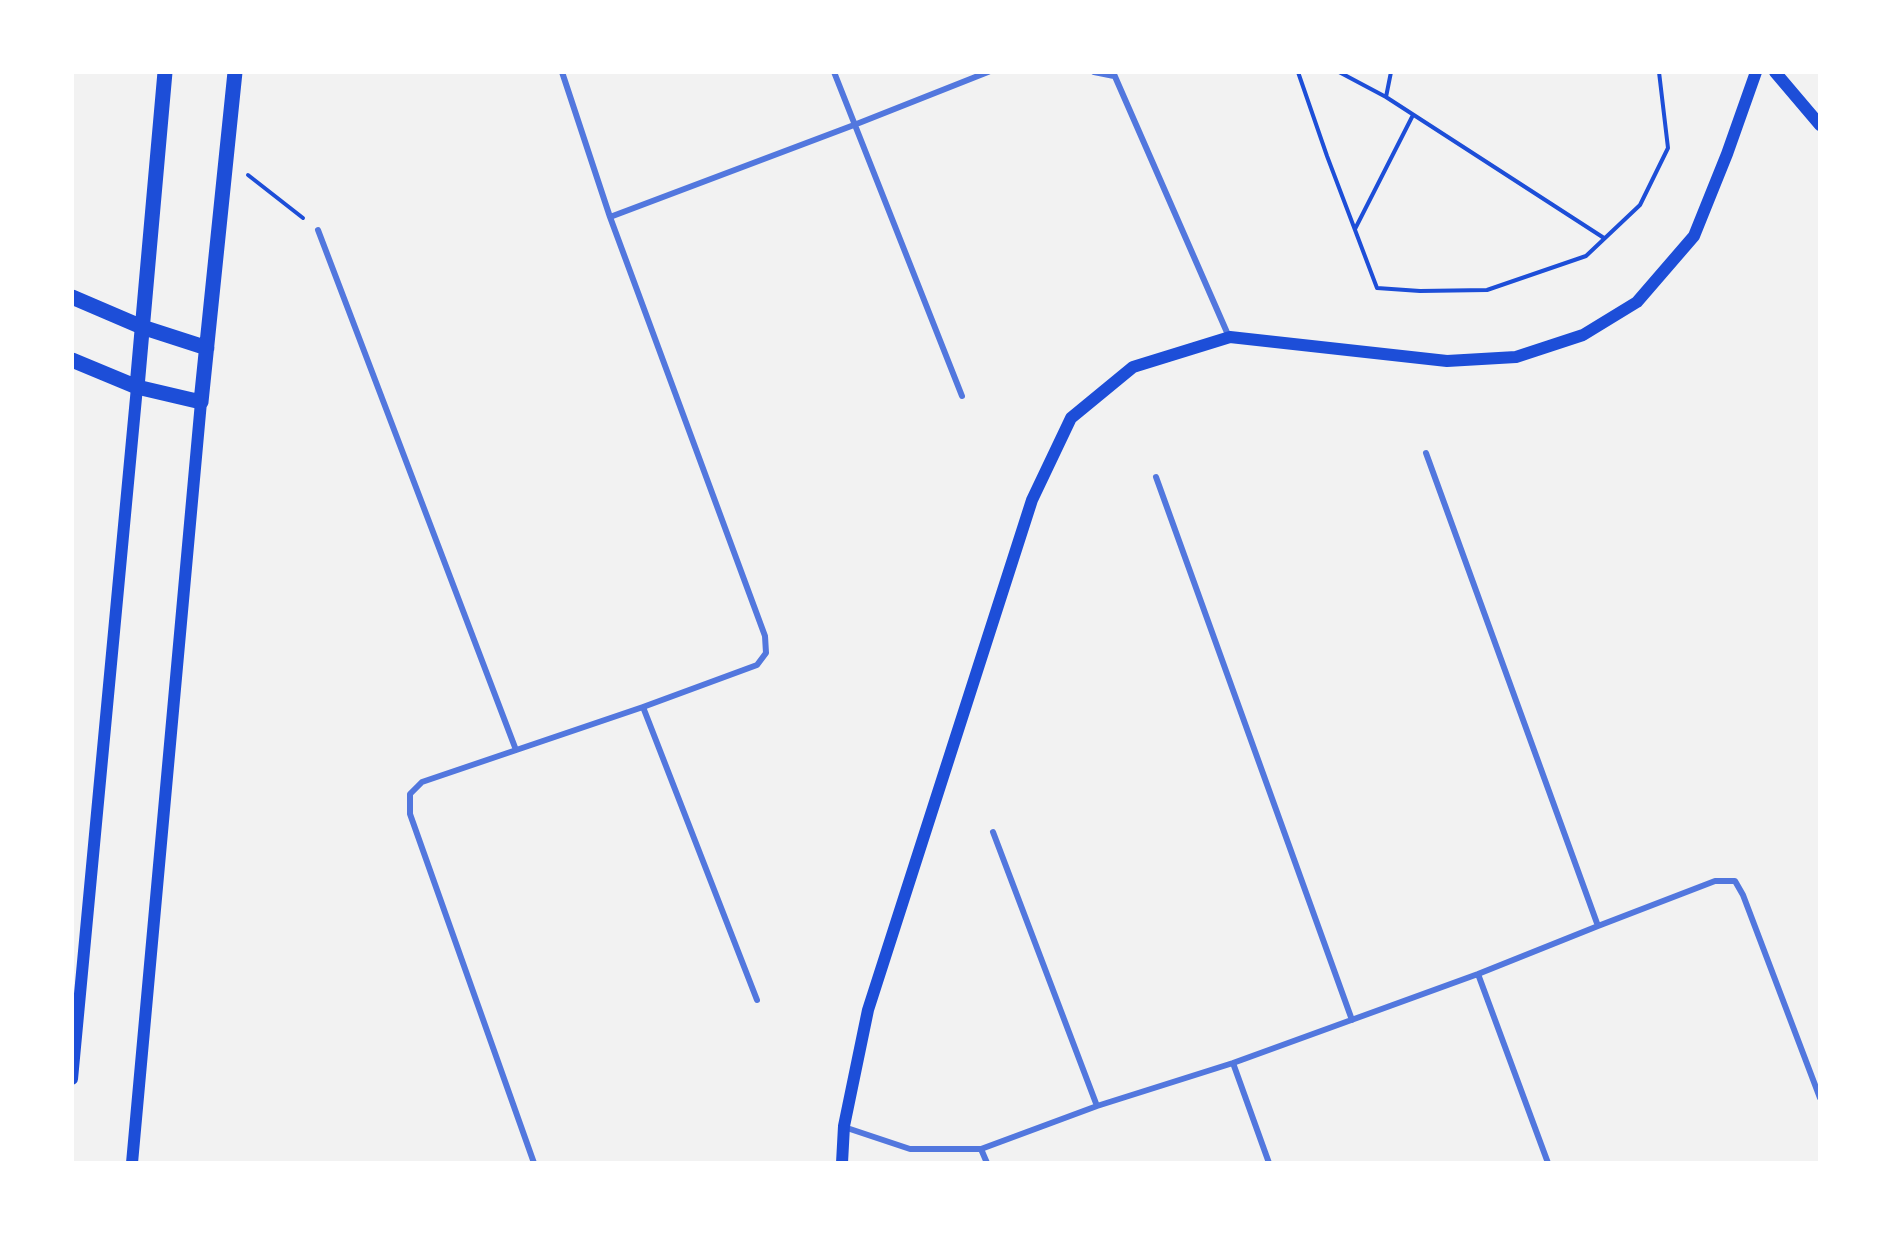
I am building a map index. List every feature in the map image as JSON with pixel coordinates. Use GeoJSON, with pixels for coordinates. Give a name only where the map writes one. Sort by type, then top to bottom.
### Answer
{"type":"FeatureCollection","features":[{"type":"Feature","properties":{"kind":"main road"},"geometry":{"type":"LineString","coordinates":[[72,1079],[165,72]]}},
{"type":"Feature","properties":{"kind":"main road"},"geometry":{"type":"LineString","coordinates":[[132,1163],[201,402],[235,72]]}},
{"type":"Feature","properties":{"kind":"main road"},"geometry":{"type":"LineString","coordinates":[[842,1163],[844,1126],[868,1010],[875,987],[1032,500],[1071,418],[1133,367],[1230,337],[1447,361],[1516,357],[1583,335],[1637,302],[1694,236],[1727,154],[1756,72]]}},
{"type":"Feature","properties":{"kind":"main road"},"geometry":{"type":"LineString","coordinates":[[1775,72],[1820,125]]}},
{"type":"Feature","properties":{"kind":"main road"},"geometry":{"type":"LineString","coordinates":[[74,303],[207,348]]}},
{"type":"Feature","properties":{"kind":"main road"},"geometry":{"type":"LineString","coordinates":[[72,360],[137,387],[201,402]]}},
{"type":"Feature","properties":{"kind":"street"},"geometry":{"type":"LineString","coordinates":[[534,1163],[410,814],[410,794],[422,782],[757,665],[766,653],[765,636],[610,217],[562,72]]}},
{"type":"Feature","properties":{"kind":"street"},"geometry":{"type":"LineString","coordinates":[[834,72],[962,396]]}},
{"type":"Feature","properties":{"kind":"street"},"geometry":{"type":"LineString","coordinates":[[610,217],[988,72]]}},
{"type":"Feature","properties":{"kind":"street"},"geometry":{"type":"LineString","coordinates":[[1094,72],[1114,74],[1230,337]]}},
{"type":"Feature","properties":{"kind":"street"},"geometry":{"type":"LineString","coordinates":[[318,230],[516,750]]}},
{"type":"Feature","properties":{"kind":"street"},"geometry":{"type":"LineString","coordinates":[[1426,453],[1598,926]]}},
{"type":"Feature","properties":{"kind":"street"},"geometry":{"type":"LineString","coordinates":[[1156,477],[1352,1020]]}},
{"type":"Feature","properties":{"kind":"street"},"geometry":{"type":"LineString","coordinates":[[643,706],[757,1000]]}},
{"type":"Feature","properties":{"kind":"street"},"geometry":{"type":"LineString","coordinates":[[993,832],[1097,1106]]}},
{"type":"Feature","properties":{"kind":"street"},"geometry":{"type":"LineString","coordinates":[[844,1126],[910,1149],[981,1149],[1097,1106],[1233,1063],[1478,974],[1714,881],[1735,881],[1743,895],[1820,1098]]}},
{"type":"Feature","properties":{"kind":"street"},"geometry":{"type":"LineString","coordinates":[[1478,974],[1548,1163]]}},
{"type":"Feature","properties":{"kind":"street"},"geometry":{"type":"LineString","coordinates":[[1233,1063],[1269,1163]]}},
{"type":"Feature","properties":{"kind":"street"},"geometry":{"type":"LineString","coordinates":[[981,1149],[987,1163]]}},
{"type":"Feature","properties":{"kind":"path"},"geometry":{"type":"LineString","coordinates":[[1298,72],[1377,288],[1420,291],[1487,290],[1586,256],[1640,205],[1668,148],[1659,72]]}},
{"type":"Feature","properties":{"kind":"path"},"geometry":{"type":"LineString","coordinates":[[1339,72],[1386,97],[1604,238]]}},
{"type":"Feature","properties":{"kind":"path"},"geometry":{"type":"LineString","coordinates":[[1386,97],[1391,72]]}},
{"type":"Feature","properties":{"kind":"path"},"geometry":{"type":"LineString","coordinates":[[1355,229],[1413,115]]}},
{"type":"Feature","properties":{"kind":"path"},"geometry":{"type":"LineString","coordinates":[[226,158],[318,230]]}}]}
